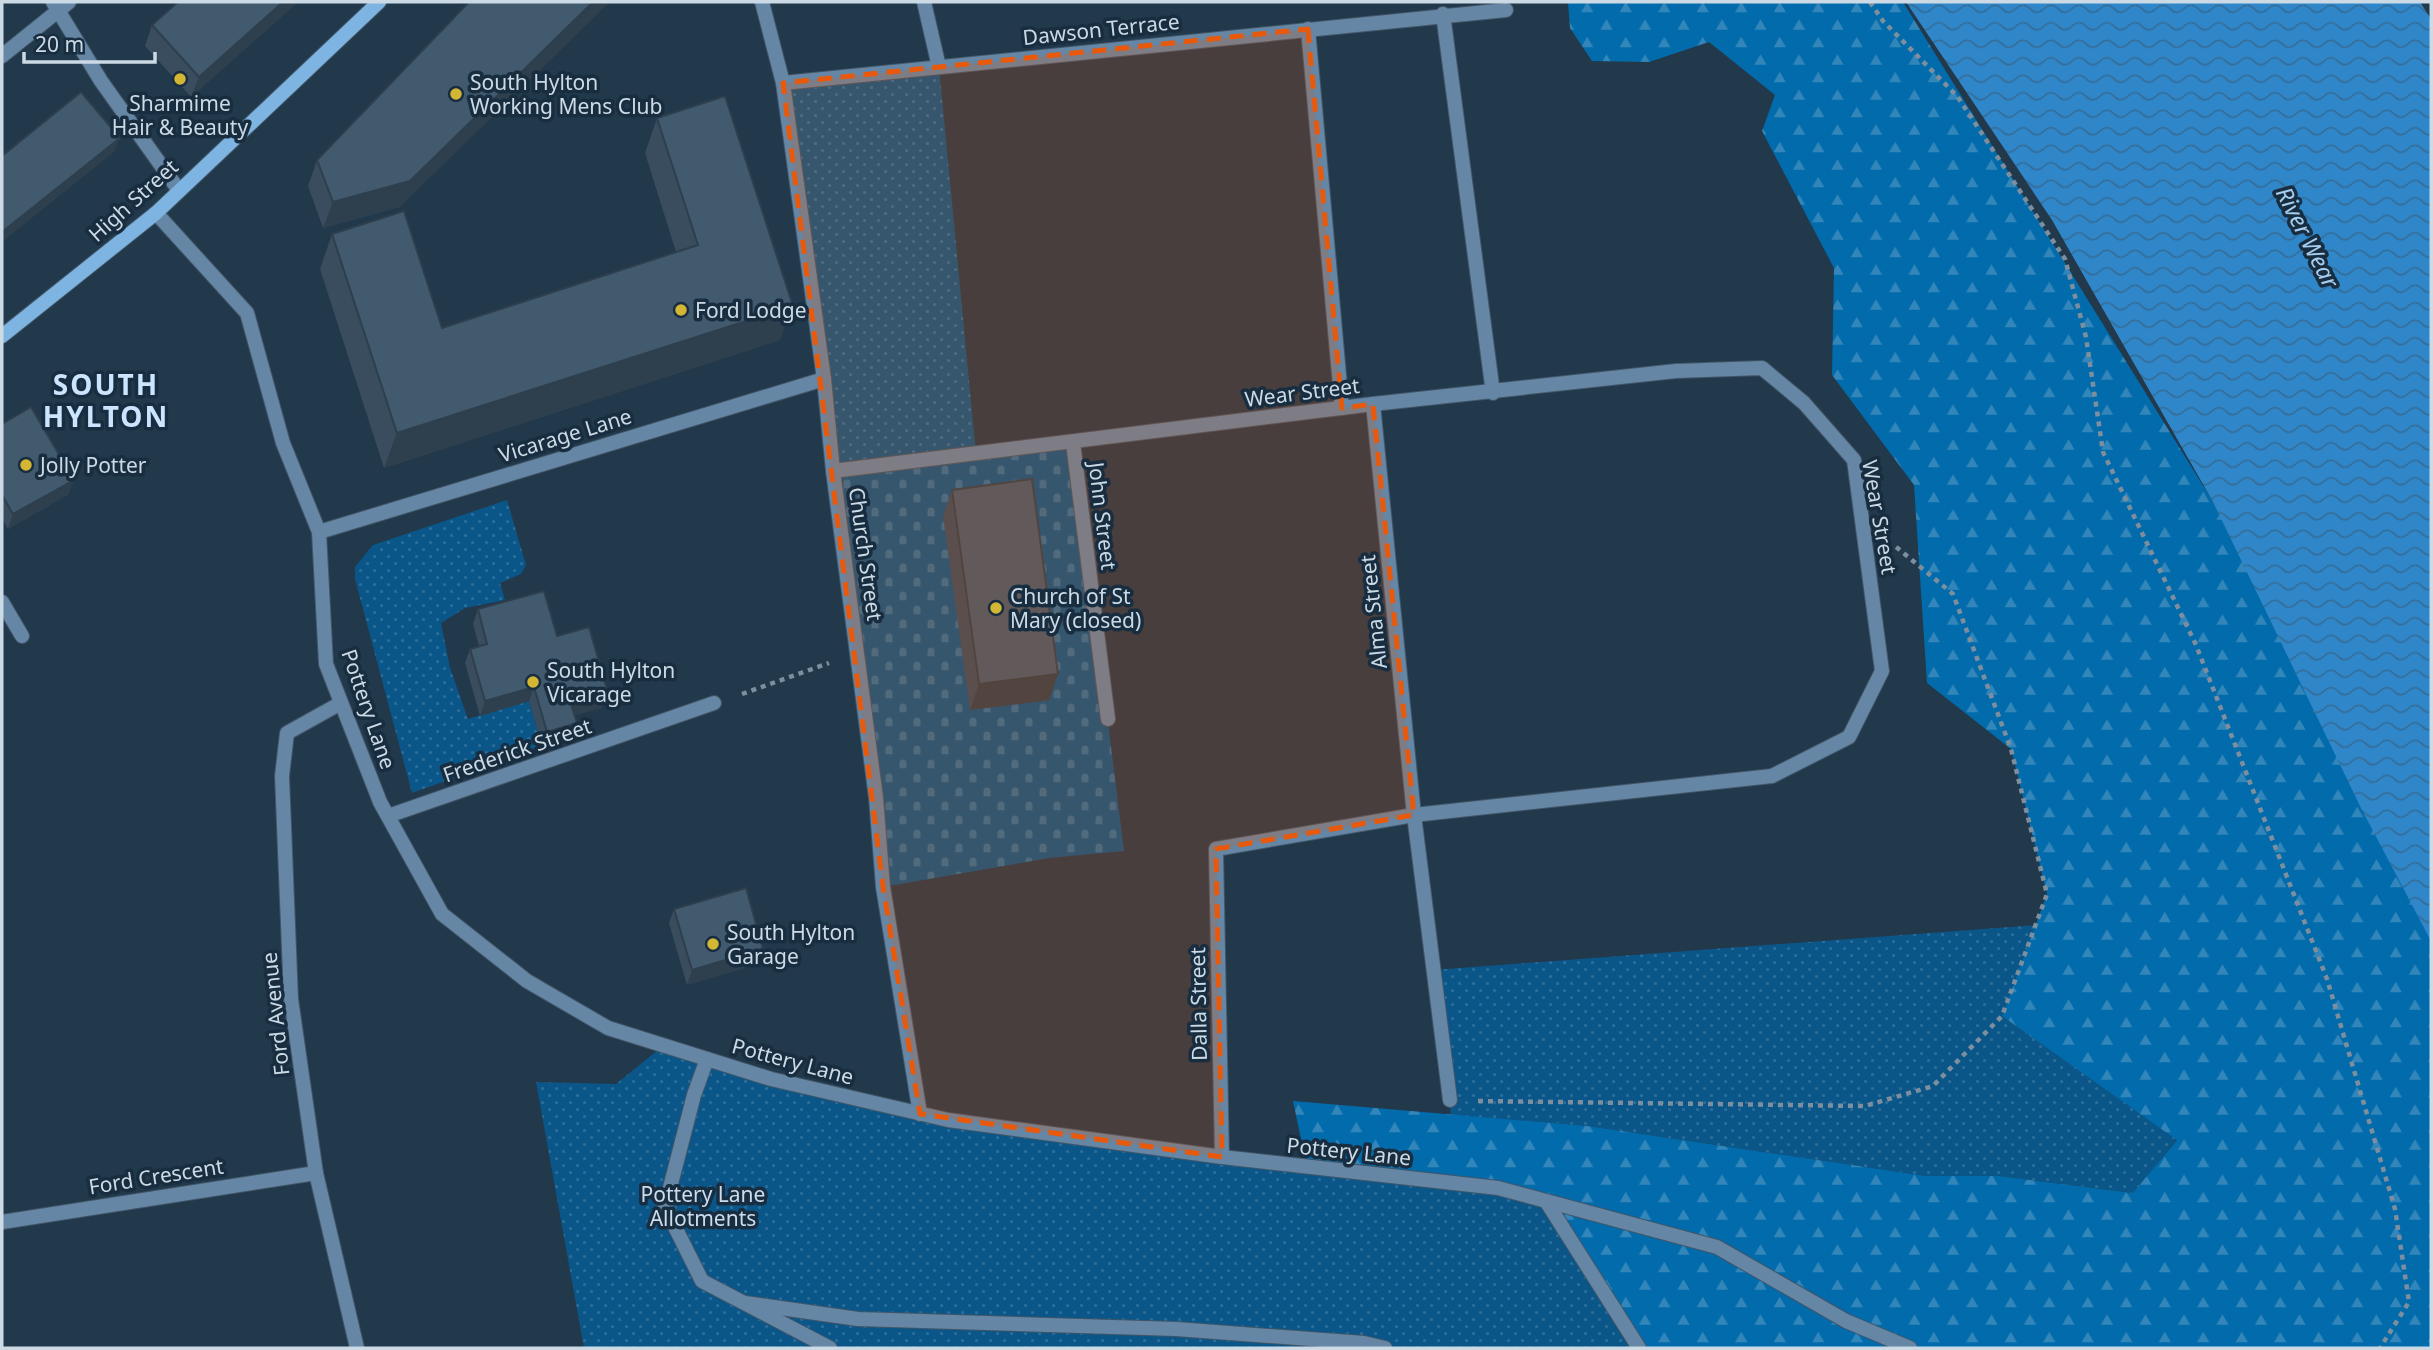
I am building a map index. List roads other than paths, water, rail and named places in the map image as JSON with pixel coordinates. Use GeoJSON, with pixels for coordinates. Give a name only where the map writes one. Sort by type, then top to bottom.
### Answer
{"type":"FeatureCollection","features":[{"type":"Feature","properties":{"kind":"street","name":"High Street"},"geometry":{"type":"LineString","coordinates":[[2,336],[156,213],[178,189],[379,2]]}},
{"type":"Feature","properties":{"kind":"street","name":"Church Street"},"geometry":{"type":"LineString","coordinates":[[762,2],[783,83],[824,379],[833,471],[876,797],[883,887],[920,1114]]}},
{"type":"Feature","properties":{"kind":"street"},"geometry":{"type":"LineString","coordinates":[[924,2],[939,67]]}},
{"type":"Feature","properties":{"kind":"street"},"geometry":{"type":"LineString","coordinates":[[2,56],[60,5],[101,80],[178,189]]}},
{"type":"Feature","properties":{"kind":"street","name":"Dawson Terrace"},"geometry":{"type":"LineString","coordinates":[[783,83],[1506,10]]}},
{"type":"Feature","properties":{"kind":"street"},"geometry":{"type":"LineString","coordinates":[[1443,15],[1493,393]]}},
{"type":"Feature","properties":{"kind":"street"},"geometry":{"type":"LineString","coordinates":[[1308,29],[1342,408]]}},
{"type":"Feature","properties":{"kind":"street","name":"Pottery Lane"},"geometry":{"type":"LineString","coordinates":[[156,213],[247,313],[283,443],[319,532],[326,664],[388,816],[442,914],[527,981],[608,1028],[771,1079],[920,1114],[1222,1157],[1498,1188],[1717,1247],[1846,1321],[1910,1348]]}},
{"type":"Feature","properties":{"kind":"street","name":"Wear Street"},"geometry":{"type":"LineString","coordinates":[[833,471],[1373,404],[1676,371],[1762,368],[1804,403],[1854,460],[1882,671],[1849,737],[1772,776],[1414,815],[1216,849]]}},
{"type":"Feature","properties":{"kind":"street","name":"Vicarage Lane"},"geometry":{"type":"LineString","coordinates":[[319,532],[824,379]]}},
{"type":"Feature","properties":{"kind":"street","name":"Alma Street"},"geometry":{"type":"LineString","coordinates":[[1373,404],[1414,815],[1450,1100]]}},
{"type":"Feature","properties":{"kind":"street","name":"John Street"},"geometry":{"type":"LineString","coordinates":[[1073,443],[1108,719]]}},
{"type":"Feature","properties":{"kind":"street"},"geometry":{"type":"LineString","coordinates":[[2,602],[22,636]]}},
{"type":"Feature","properties":{"kind":"street","name":"Ford Avenue"},"geometry":{"type":"LineString","coordinates":[[341,703],[287,733],[282,776],[291,999],[316,1173],[357,1348]]}},
{"type":"Feature","properties":{"kind":"street","name":"Frederick Street"},"geometry":{"type":"LineString","coordinates":[[388,816],[714,703]]}},
{"type":"Feature","properties":{"kind":"street","name":"Dalla Street"},"geometry":{"type":"LineString","coordinates":[[1216,849],[1222,1157]]}},
{"type":"Feature","properties":{"kind":"street"},"geometry":{"type":"LineString","coordinates":[[707,1059],[694,1095],[664,1207],[702,1281],[831,1348]]}},
{"type":"Feature","properties":{"kind":"street","name":"Ford Crescent"},"geometry":{"type":"LineString","coordinates":[[2,1222],[316,1173]]}},
{"type":"Feature","properties":{"kind":"street"},"geometry":{"type":"LineString","coordinates":[[1546,1201],[1639,1348]]}},
{"type":"Feature","properties":{"kind":"street"},"geometry":{"type":"LineString","coordinates":[[745,1303],[858,1319],[1175,1329],[1364,1343],[1385,1348]]}},
{"type":"Feature","properties":{"kind":"water","name":"River Wear"},"geometry":{"type":"Polygon","coordinates":[[[1906,2],[2420,2],[2431,19],[2431,941],[2361,808],[2212,500],[2052,220],[1906,2]]]}},
{"type":"Feature","properties":{"kind":"place","name":"Sharmime Hair & Beauty"},"geometry":{"type":"Point","coordinates":[180,79]}},
{"type":"Feature","properties":{"kind":"place","name":"South Hylton Working Mens Club"},"geometry":{"type":"Point","coordinates":[456,94]}},
{"type":"Feature","properties":{"kind":"place","name":"Ford Lodge"},"geometry":{"type":"Point","coordinates":[681,310]}},
{"type":"Feature","properties":{"kind":"place","name":"Jolly Potter"},"geometry":{"type":"Point","coordinates":[26,465]}},
{"type":"Feature","properties":{"kind":"place","name":"Church of St Mary (closed)"},"geometry":{"type":"Point","coordinates":[996,608]}},
{"type":"Feature","properties":{"kind":"place","name":"South Hylton Vicarage"},"geometry":{"type":"Point","coordinates":[533,682]}},
{"type":"Feature","properties":{"kind":"place","name":"South Hylton Garage"},"geometry":{"type":"Point","coordinates":[713,944]}},
{"type":"Feature","properties":{"kind":"district","name":"SOUTH HYLTON"},"geometry":{"type":"Point","coordinates":[106,400]}},
{"type":"Feature","properties":{"kind":"park label","name":"Pottery Lane Allotments"},"geometry":{"type":"Point","coordinates":[703,1206]}}]}
